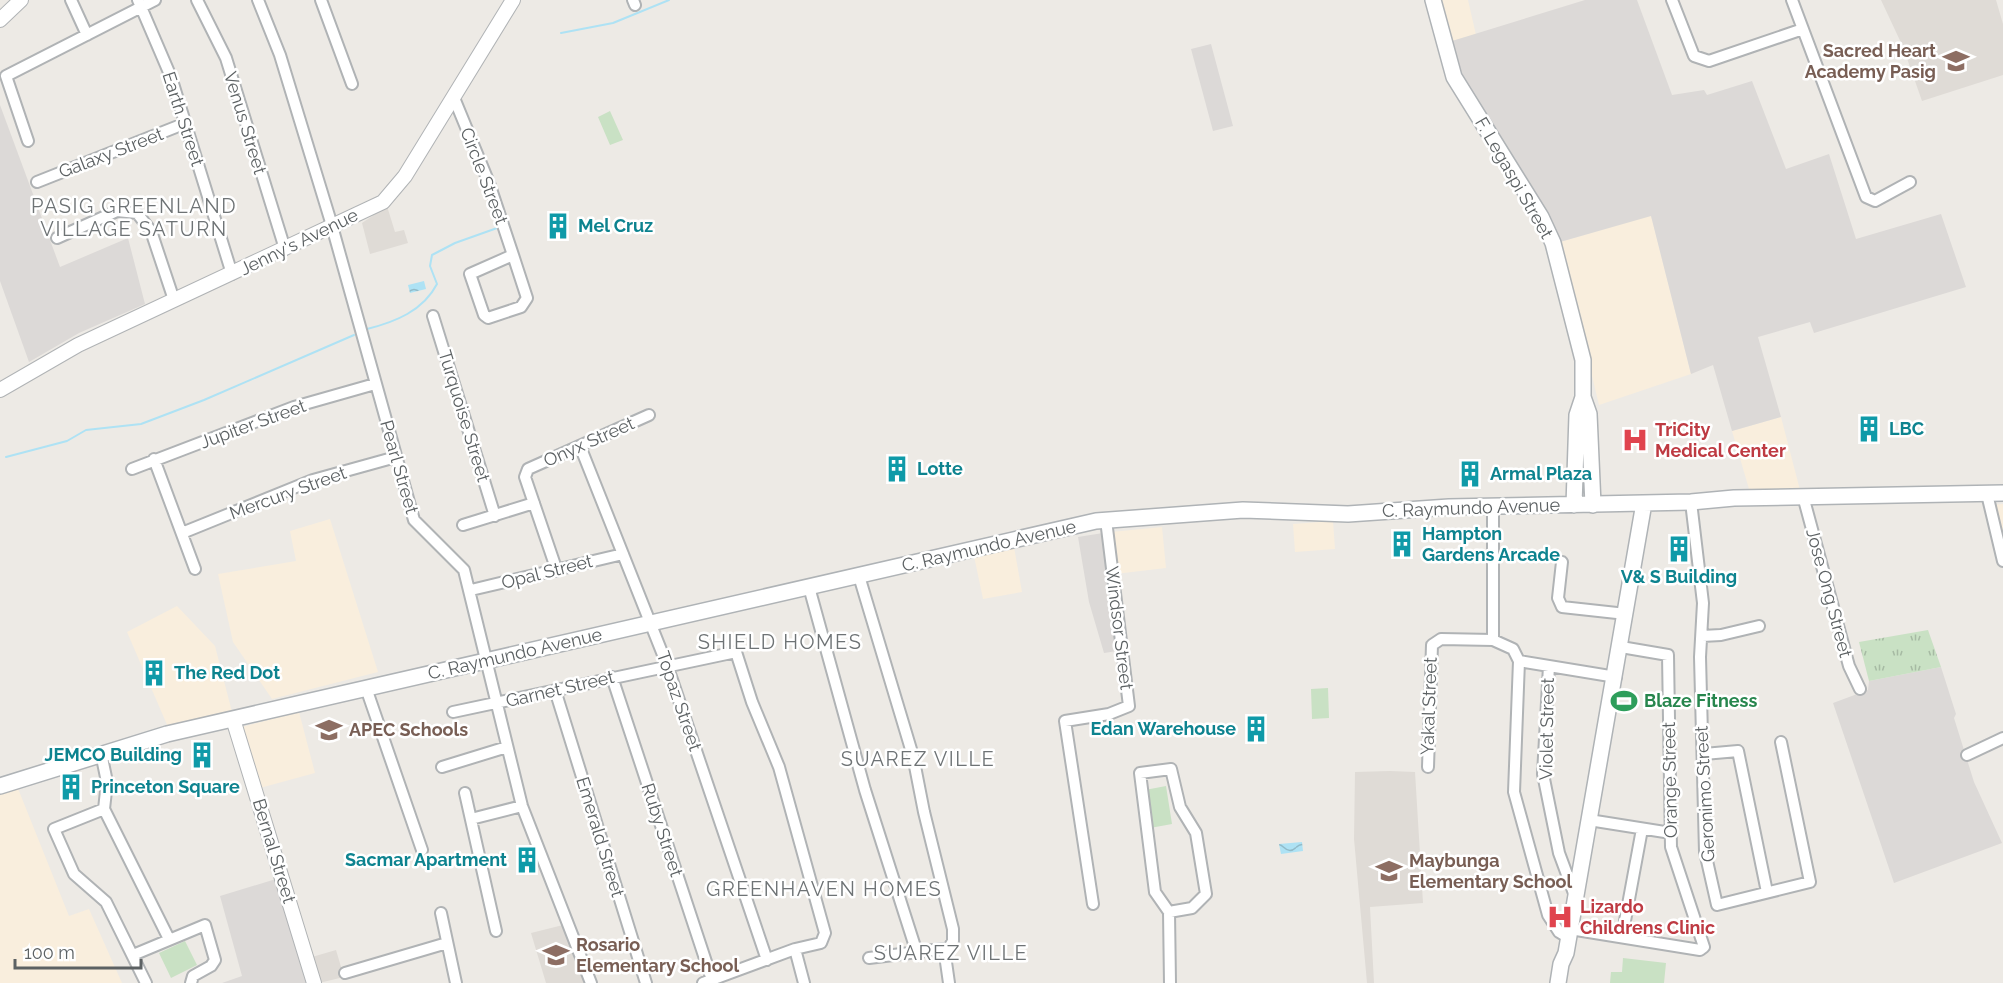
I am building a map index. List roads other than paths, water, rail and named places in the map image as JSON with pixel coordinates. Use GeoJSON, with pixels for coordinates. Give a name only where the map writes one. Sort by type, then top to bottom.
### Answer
{"type":"FeatureCollection","features":[{"type":"Feature","properties":{"kind":"main road","name":"F. Legaspi Street"},"geometry":{"type":"LineString","coordinates":[[1433,0],[1454,76],[1541,217],[1553,243],[1583,360],[1583,397],[1577,415],[1574,505]]}},
{"type":"Feature","properties":{"kind":"main road","name":"F. Legaspi Street"},"geometry":{"type":"LineString","coordinates":[[1583,397],[1589,414],[1593,505]]}},
{"type":"Feature","properties":{"kind":"main road","name":"C. Raymundo Avenue"},"geometry":{"type":"LineString","coordinates":[[0,786],[102,753],[233,719],[968,549],[1106,520],[1280,509],[1348,514],[1493,506],[1691,502],[1734,498],[2003,493]]}},
{"type":"Feature","properties":{"kind":"main road"},"geometry":{"type":"LineString","coordinates":[[1568,983],[1571,965],[1569,940],[1575,896],[1616,677],[1644,503]]}},
{"type":"Feature","properties":{"kind":"main road"},"geometry":{"type":"LineString","coordinates":[[1558,983],[1560,964],[1569,940]]}},
{"type":"Feature","properties":{"kind":"street"},"geometry":{"type":"LineString","coordinates":[[0,20],[21,0]]}},
{"type":"Feature","properties":{"kind":"street"},"geometry":{"type":"LineString","coordinates":[[71,0],[87,35]]}},
{"type":"Feature","properties":{"kind":"street"},"geometry":{"type":"LineString","coordinates":[[28,141],[6,76],[87,35],[140,4],[155,0]]}},
{"type":"Feature","properties":{"kind":"street","name":"Venus Street"},"geometry":{"type":"LineString","coordinates":[[197,0],[226,58],[285,249]]}},
{"type":"Feature","properties":{"kind":"street","name":"Pearl Street"},"geometry":{"type":"LineString","coordinates":[[258,0],[280,55],[333,227],[414,520],[460,564],[471,590],[522,806],[591,983]]}},
{"type":"Feature","properties":{"kind":"street"},"geometry":{"type":"LineString","coordinates":[[321,0],[352,84]]}},
{"type":"Feature","properties":{"kind":"street","name":"Jenny's Avenue"},"geometry":{"type":"LineString","coordinates":[[0,390],[78,345],[383,202],[405,176],[513,0]]}},
{"type":"Feature","properties":{"kind":"street"},"geometry":{"type":"LineString","coordinates":[[1672,0],[1694,56],[1701,60],[1709,61],[1803,29]]}},
{"type":"Feature","properties":{"kind":"street"},"geometry":{"type":"LineString","coordinates":[[1792,0],[1866,197],[1875,201],[1910,182]]}},
{"type":"Feature","properties":{"kind":"street","name":"Earth Street"},"geometry":{"type":"LineString","coordinates":[[140,4],[171,77],[232,274]]}},
{"type":"Feature","properties":{"kind":"street","name":"Circle Street"},"geometry":{"type":"LineString","coordinates":[[454,98],[489,183],[513,255],[527,298],[521,307],[488,318],[484,315],[470,274],[513,255]]}},
{"type":"Feature","properties":{"kind":"street","name":"Galaxy Street"},"geometry":{"type":"LineString","coordinates":[[37,182],[186,123]]}},
{"type":"Feature","properties":{"kind":"street"},"geometry":{"type":"LineString","coordinates":[[57,238],[117,211],[137,213],[151,231],[174,300]]}},
{"type":"Feature","properties":{"kind":"street","name":"Turquoise Street"},"geometry":{"type":"LineString","coordinates":[[433,316],[495,516]]}},
{"type":"Feature","properties":{"kind":"street","name":"Jupiter Street"},"geometry":{"type":"LineString","coordinates":[[132,469],[294,407],[375,384]]}},
{"type":"Feature","properties":{"kind":"street","name":"Onyx Street"},"geometry":{"type":"LineString","coordinates":[[557,571],[525,477],[528,469],[649,415]]}},
{"type":"Feature","properties":{"kind":"street","name":"Topaz Street"},"geometry":{"type":"LineString","coordinates":[[580,446],[667,665],[767,960]]}},
{"type":"Feature","properties":{"kind":"street","name":"Mercury Street"},"geometry":{"type":"LineString","coordinates":[[182,534],[313,480],[396,458]]}},
{"type":"Feature","properties":{"kind":"street"},"geometry":{"type":"LineString","coordinates":[[154,459],[195,569]]}},
{"type":"Feature","properties":{"kind":"street"},"geometry":{"type":"LineString","coordinates":[[1987,494],[2003,561]]}},
{"type":"Feature","properties":{"kind":"street","name":"Jose Ong Street"},"geometry":{"type":"LineString","coordinates":[[1803,496],[1849,666],[1860,689]]}},
{"type":"Feature","properties":{"kind":"street","name":"Geronimo Street"},"geometry":{"type":"LineString","coordinates":[[1691,502],[1703,603],[1700,679],[1704,754],[1705,852],[1717,905],[1767,892]]}},
{"type":"Feature","properties":{"kind":"street"},"geometry":{"type":"LineString","coordinates":[[463,525],[534,503]]}},
{"type":"Feature","properties":{"kind":"street"},"geometry":{"type":"LineString","coordinates":[[1493,506],[1493,640],[1513,649],[1518,658],[1514,792],[1548,915],[1559,932],[1569,940],[1622,937],[1642,829]]}},
{"type":"Feature","properties":{"kind":"street","name":"Windsor Street"},"geometry":{"type":"LineString","coordinates":[[1093,904],[1065,721],[1109,714],[1129,706],[1106,520]]}},
{"type":"Feature","properties":{"kind":"street","name":"Opal Street"},"geometry":{"type":"LineString","coordinates":[[471,590],[622,554]]}},
{"type":"Feature","properties":{"kind":"street"},"geometry":{"type":"LineString","coordinates":[[1562,562],[1558,598],[1560,605],[1565,608],[1626,614]]}},
{"type":"Feature","properties":{"kind":"street"},"geometry":{"type":"LineString","coordinates":[[859,576],[914,756],[924,812],[953,929],[950,948],[945,955],[949,983]]}},
{"type":"Feature","properties":{"kind":"street"},"geometry":{"type":"LineString","coordinates":[[809,587],[865,790],[917,953]]}},
{"type":"Feature","properties":{"kind":"street"},"geometry":{"type":"LineString","coordinates":[[1702,636],[1721,635],[1760,626]]}},
{"type":"Feature","properties":{"kind":"street","name":"Yakal Street"},"geometry":{"type":"LineString","coordinates":[[1428,767],[1432,645],[1441,639],[1493,640]]}},
{"type":"Feature","properties":{"kind":"street","name":"Orange Street"},"geometry":{"type":"LineString","coordinates":[[1621,647],[1668,655],[1671,833],[1674,857],[1704,947],[1700,950],[1622,937]]}},
{"type":"Feature","properties":{"kind":"street","name":"Garnet Street"},"geometry":{"type":"LineString","coordinates":[[453,711],[736,651],[752,702],[779,767],[825,939],[819,944],[795,949]]}},
{"type":"Feature","properties":{"kind":"street"},"geometry":{"type":"LineString","coordinates":[[1518,658],[1549,666],[1616,677]]}},
{"type":"Feature","properties":{"kind":"street","name":"Violet Street"},"geometry":{"type":"LineString","coordinates":[[1549,666],[1543,774],[1558,853],[1575,896]]}},
{"type":"Feature","properties":{"kind":"street","name":"Ruby Street"},"geometry":{"type":"LineString","coordinates":[[612,677],[709,982]]}},
{"type":"Feature","properties":{"kind":"street"},"geometry":{"type":"LineString","coordinates":[[366,688],[422,850]]}},
{"type":"Feature","properties":{"kind":"street","name":"Emerald Street"},"geometry":{"type":"LineString","coordinates":[[555,690],[646,983]]}},
{"type":"Feature","properties":{"kind":"street","name":"Bernal Street"},"geometry":{"type":"LineString","coordinates":[[233,719],[314,983]]}},
{"type":"Feature","properties":{"kind":"street"},"geometry":{"type":"LineString","coordinates":[[1967,755],[2003,738]]}},
{"type":"Feature","properties":{"kind":"street"},"geometry":{"type":"LineString","coordinates":[[1704,754],[1738,752],[1767,892],[1810,882],[1781,742]]}},
{"type":"Feature","properties":{"kind":"street"},"geometry":{"type":"LineString","coordinates":[[442,766],[507,747]]}},
{"type":"Feature","properties":{"kind":"street"},"geometry":{"type":"LineString","coordinates":[[102,753],[107,782],[104,809],[169,939]]}},
{"type":"Feature","properties":{"kind":"street"},"geometry":{"type":"LineString","coordinates":[[1169,912],[1192,908],[1206,894],[1196,833],[1180,807],[1171,769],[1140,773],[1155,892],[1169,912],[1168,966],[1164,977],[1169,983]]}},
{"type":"Feature","properties":{"kind":"street"},"geometry":{"type":"LineString","coordinates":[[465,793],[496,931]]}},
{"type":"Feature","properties":{"kind":"street"},"geometry":{"type":"LineString","coordinates":[[471,819],[522,806]]}},
{"type":"Feature","properties":{"kind":"street"},"geometry":{"type":"LineString","coordinates":[[104,809],[54,829],[74,874],[106,902],[146,983]]}},
{"type":"Feature","properties":{"kind":"street"},"geometry":{"type":"LineString","coordinates":[[1590,820],[1671,833]]}},
{"type":"Feature","properties":{"kind":"street"},"geometry":{"type":"LineString","coordinates":[[441,913],[456,983]]}},
{"type":"Feature","properties":{"kind":"street"},"geometry":{"type":"LineString","coordinates":[[133,955],[202,925],[207,927],[215,960],[211,966],[193,975],[191,983]]}},
{"type":"Feature","properties":{"kind":"street"},"geometry":{"type":"LineString","coordinates":[[345,973],[447,943]]}},
{"type":"Feature","properties":{"kind":"street"},"geometry":{"type":"LineString","coordinates":[[869,958],[950,948]]}},
{"type":"Feature","properties":{"kind":"street"},"geometry":{"type":"LineString","coordinates":[[709,982],[795,949],[804,983]]}},
{"type":"Feature","properties":{"kind":"water"},"geometry":{"type":"Polygon","coordinates":[[[424,281],[426,289],[410,293],[408,285],[424,281]]]}},
{"type":"Feature","properties":{"kind":"water"},"geometry":{"type":"Polygon","coordinates":[[[1302,842],[1303,851],[1281,854],[1279,844],[1302,842]]]}},
{"type":"Feature","properties":{"kind":"waterway"},"geometry":{"type":"LineString","coordinates":[[561,33],[613,23],[669,0]]}},
{"type":"Feature","properties":{"kind":"waterway"},"geometry":{"type":"LineString","coordinates":[[367,329],[398,319],[424,301],[437,284],[430,266],[432,255],[455,243],[500,227]]}},
{"type":"Feature","properties":{"kind":"waterway"},"geometry":{"type":"LineString","coordinates":[[6,457],[67,441],[86,430],[141,424],[204,400],[354,335]]}},
{"type":"Feature","properties":{"kind":"place","name":"Sacred Heart Academy Pasig"},"geometry":{"type":"Point","coordinates":[1956,61]}},
{"type":"Feature","properties":{"kind":"place","name":"Mel Cruz"},"geometry":{"type":"Point","coordinates":[558,226]}},
{"type":"Feature","properties":{"kind":"place","name":"LBC"},"geometry":{"type":"Point","coordinates":[1869,429]}},
{"type":"Feature","properties":{"kind":"place","name":"TriCity Medical Center"},"geometry":{"type":"Point","coordinates":[1635,440]}},
{"type":"Feature","properties":{"kind":"place","name":"Lotte"},"geometry":{"type":"Point","coordinates":[897,469]}},
{"type":"Feature","properties":{"kind":"place","name":"Armal Plaza"},"geometry":{"type":"Point","coordinates":[1470,474]}},
{"type":"Feature","properties":{"kind":"place","name":"Hampton Gardens Arcade"},"geometry":{"type":"Point","coordinates":[1402,544]}},
{"type":"Feature","properties":{"kind":"place","name":"V& S Building"},"geometry":{"type":"Point","coordinates":[1679,549]}},
{"type":"Feature","properties":{"kind":"place","name":"The Red Dot"},"geometry":{"type":"Point","coordinates":[154,673]}},
{"type":"Feature","properties":{"kind":"place","name":"Blaze Fitness"},"geometry":{"type":"Point","coordinates":[1624,701]}},
{"type":"Feature","properties":{"kind":"place","name":"Edan Warehouse"},"geometry":{"type":"Point","coordinates":[1256,729]}},
{"type":"Feature","properties":{"kind":"place","name":"APEC Schools"},"geometry":{"type":"Point","coordinates":[329,730]}},
{"type":"Feature","properties":{"kind":"place","name":"JEMCO Building"},"geometry":{"type":"Point","coordinates":[202,755]}},
{"type":"Feature","properties":{"kind":"place","name":"Princeton Square"},"geometry":{"type":"Point","coordinates":[71,787]}},
{"type":"Feature","properties":{"kind":"place","name":"Sacmar Apartment"},"geometry":{"type":"Point","coordinates":[527,860]}},
{"type":"Feature","properties":{"kind":"place","name":"Maybunga Elementary School"},"geometry":{"type":"Point","coordinates":[1389,871]}},
{"type":"Feature","properties":{"kind":"place","name":"Lizardo Childrens Clinic"},"geometry":{"type":"Point","coordinates":[1560,917]}},
{"type":"Feature","properties":{"kind":"place","name":"Rosario Elementary School"},"geometry":{"type":"Point","coordinates":[556,955]}},
{"type":"Feature","properties":{"kind":"district","name":"PASIG GREENLAND VILLAGE SATURN"},"geometry":{"type":"Point","coordinates":[134,218]}},
{"type":"Feature","properties":{"kind":"district","name":"SHIELD HOMES"},"geometry":{"type":"Point","coordinates":[780,642]}},
{"type":"Feature","properties":{"kind":"district","name":"SUAREZ VILLE"},"geometry":{"type":"Point","coordinates":[918,759]}},
{"type":"Feature","properties":{"kind":"district","name":"GREENHAVEN HOMES"},"geometry":{"type":"Point","coordinates":[824,889]}},
{"type":"Feature","properties":{"kind":"district","name":"SUAREZ VILLE"},"geometry":{"type":"Point","coordinates":[951,953]}}]}
